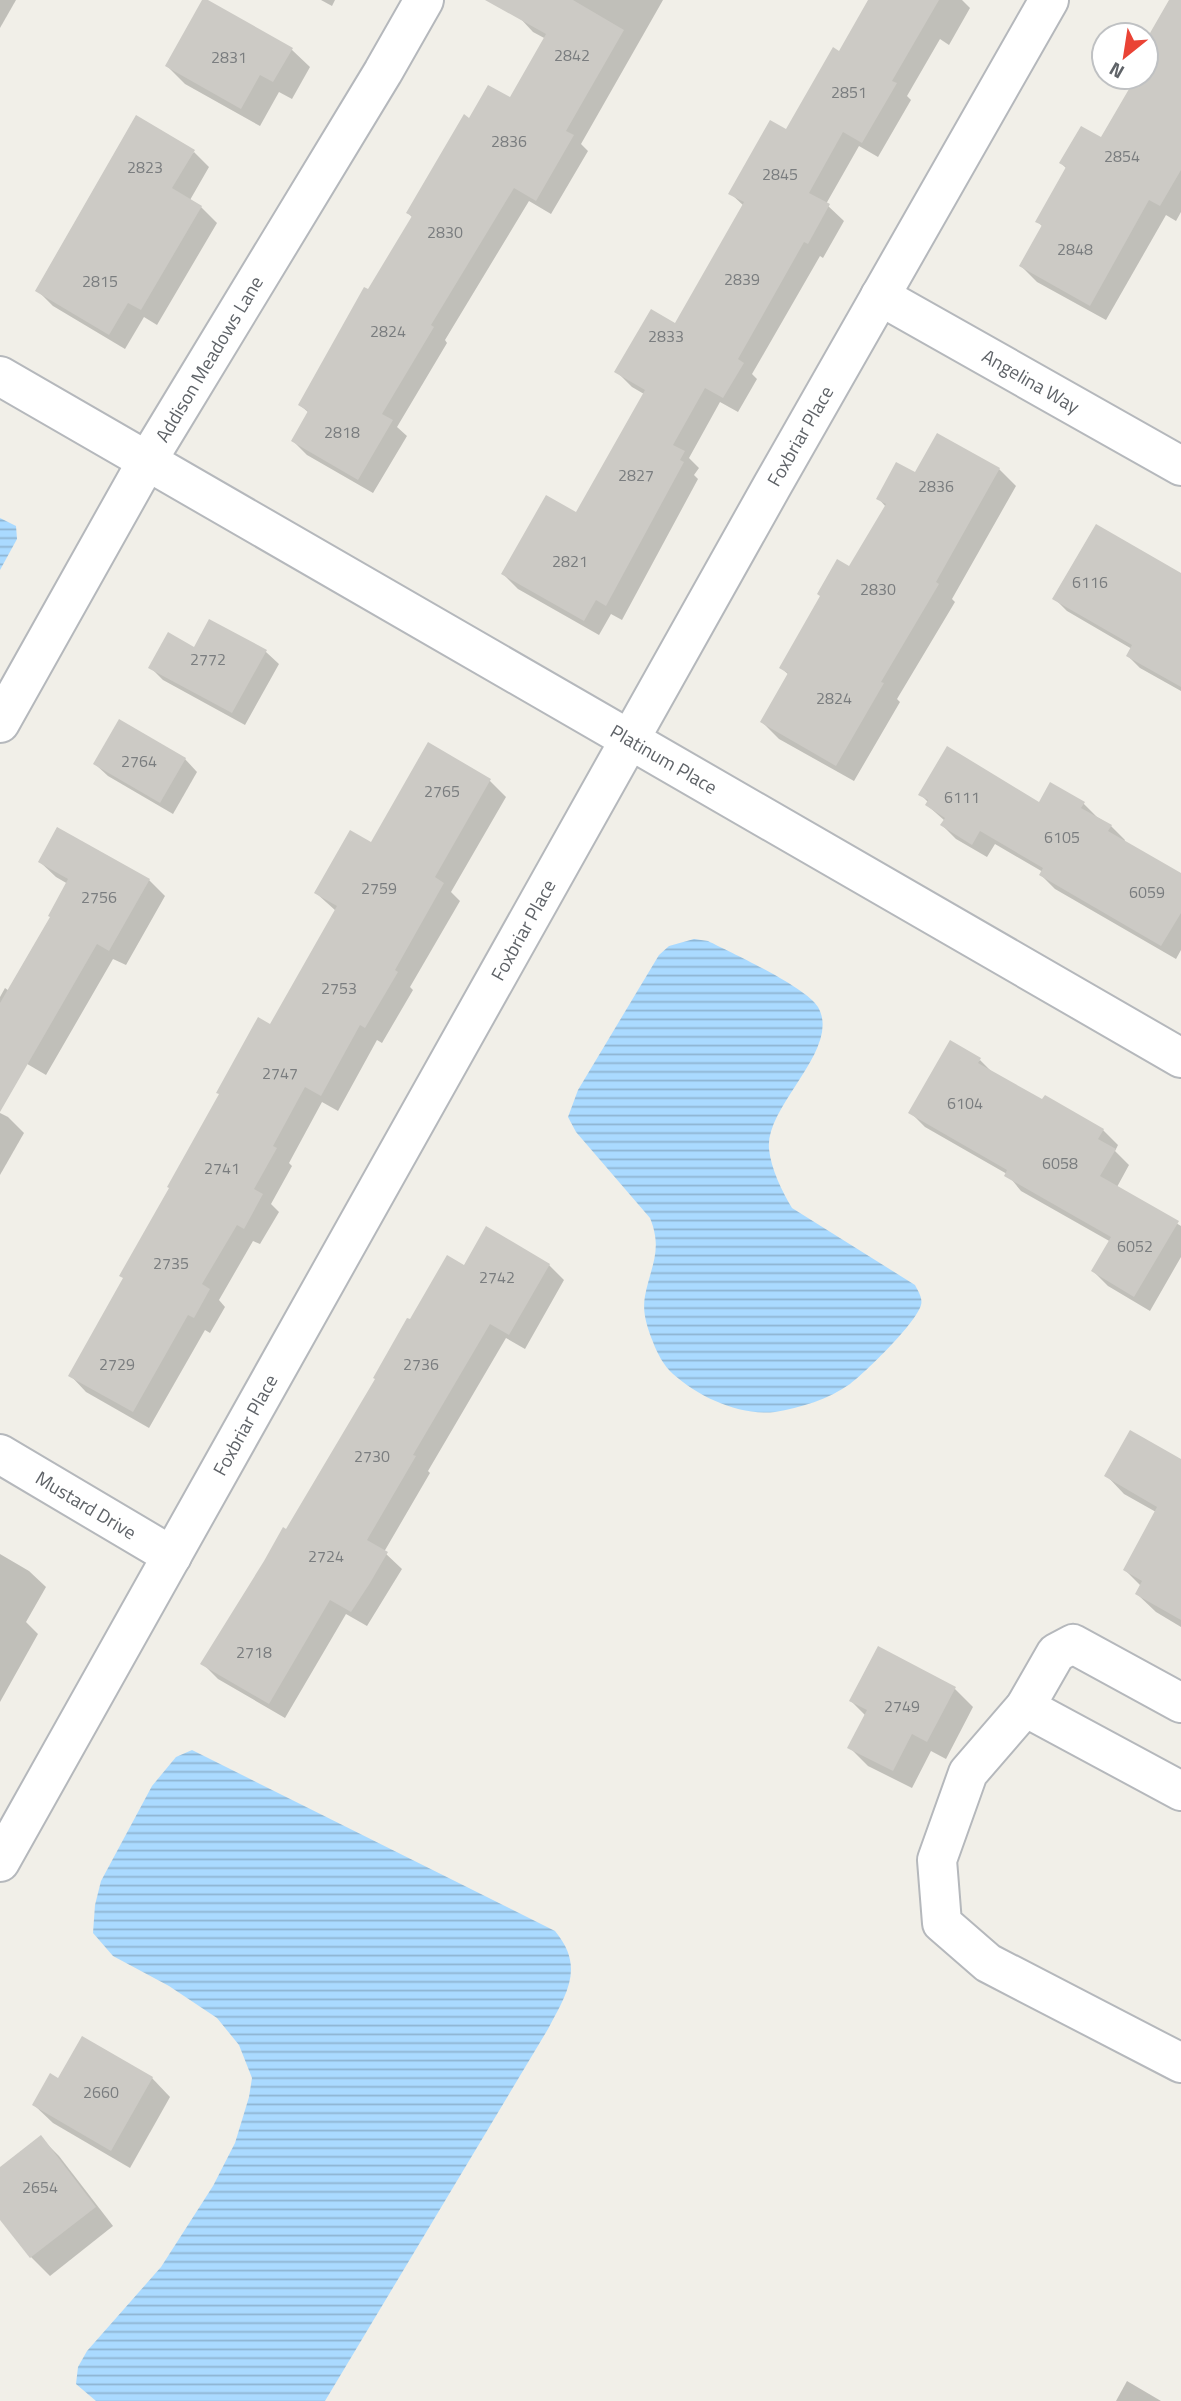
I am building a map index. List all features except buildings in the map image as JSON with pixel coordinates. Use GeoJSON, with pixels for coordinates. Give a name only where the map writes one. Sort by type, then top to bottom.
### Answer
{"type":"FeatureCollection","features":[{"type":"Feature","properties":{"kind":"street","name":"Addison Meadows Lane"},"geometry":{"type":"LineString","coordinates":[[0,723],[147,461],[424,0]]}},
{"type":"Feature","properties":{"kind":"street","name":"Foxbriar Place"},"geometry":{"type":"LineString","coordinates":[[0,1863],[1049,0]]}},
{"type":"Feature","properties":{"kind":"street","name":"Angelina Way"},"geometry":{"type":"LineString","coordinates":[[880,296],[1181,466]]}},
{"type":"Feature","properties":{"kind":"street","name":"Platinum Place"},"geometry":{"type":"LineString","coordinates":[[0,376],[1181,1058]]}},
{"type":"Feature","properties":{"kind":"street","name":"Mustard Drive"},"geometry":{"type":"LineString","coordinates":[[0,1454],[172,1556]]}},
{"type":"Feature","properties":{"kind":"street"},"geometry":{"type":"LineString","coordinates":[[1181,1703],[1073,1644],[1056,1653],[1025,1707],[968,1773],[937,1860],[942,1923],[988,1963],[1181,2063]]}},
{"type":"Feature","properties":{"kind":"street"},"geometry":{"type":"LineString","coordinates":[[1025,1707],[1181,1791]]}},
{"type":"Feature","properties":{"kind":"water"},"geometry":{"type":"Polygon","coordinates":[[[0,518],[16,526],[17,539],[0,570],[0,518]]]}},
{"type":"Feature","properties":{"kind":"water"},"geometry":{"type":"Polygon","coordinates":[[[694,939],[708,941],[768,971],[799,990],[818,1007],[823,1023],[820,1041],[778,1114],[771,1132],[769,1149],[775,1172],[792,1208],[915,1285],[921,1300],[917,1313],[901,1335],[850,1384],[814,1402],[775,1412],[748,1411],[720,1403],[683,1382],[664,1363],[651,1336],[645,1314],[645,1296],[656,1249],[650,1218],[576,1132],[568,1117],[578,1090],[659,955],[669,946],[694,939]]]}},
{"type":"Feature","properties":{"kind":"water"},"geometry":{"type":"Polygon","coordinates":[[[192,1750],[555,1931],[569,1956],[570,1980],[548,2029],[325,2401],[96,2401],[76,2384],[78,2367],[87,2351],[161,2267],[213,2186],[235,2143],[249,2097],[252,2078],[239,2045],[217,2018],[169,1986],[113,1956],[93,1933],[95,1905],[101,1881],[152,1786],[176,1757],[192,1750]]]}}]}
